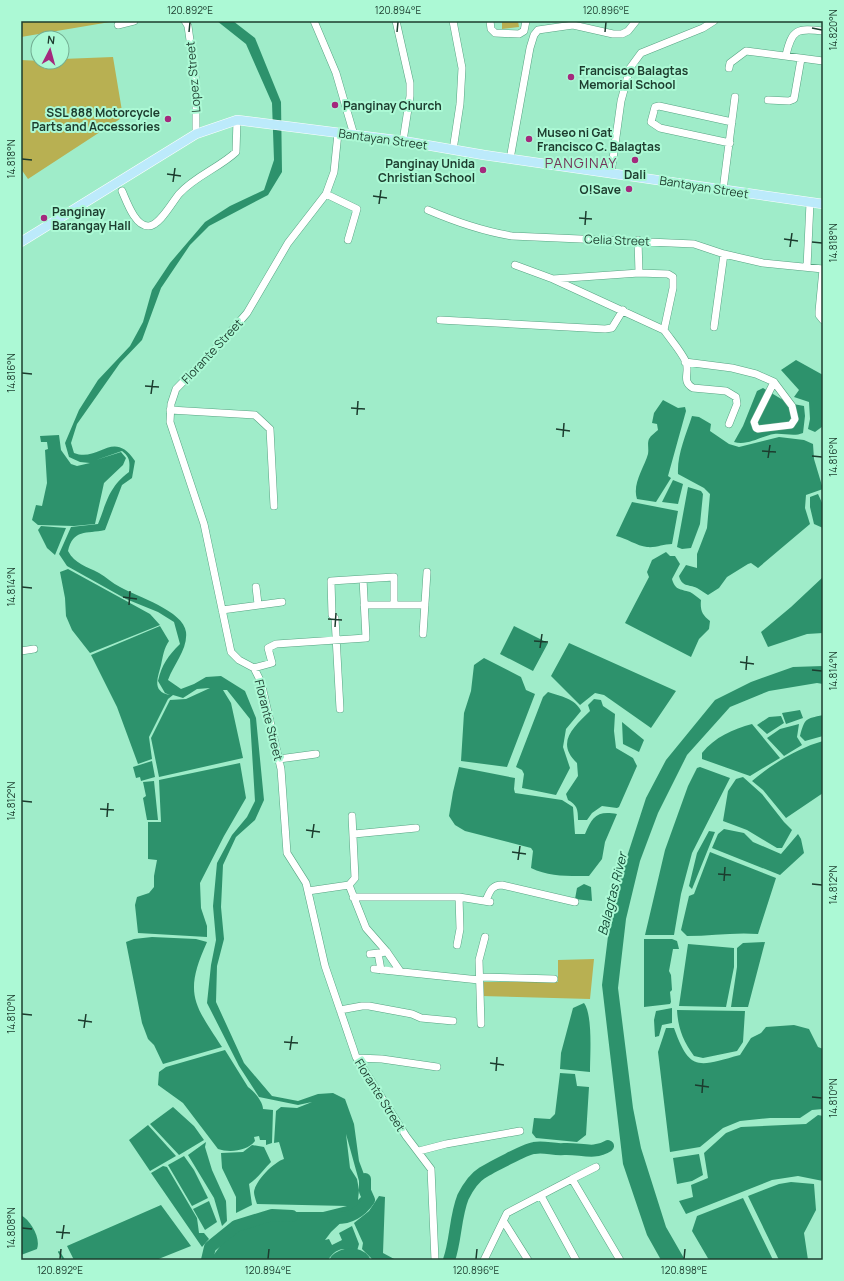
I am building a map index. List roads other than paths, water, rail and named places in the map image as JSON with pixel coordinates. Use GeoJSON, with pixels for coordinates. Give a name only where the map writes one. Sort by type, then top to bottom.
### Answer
{"type":"FeatureCollection","features":[{"type":"Feature","properties":{"kind":"main road","name":"Bantayan Street"},"geometry":{"type":"LineString","coordinates":[[21,242],[119,187],[196,134],[237,120],[283,124],[403,141],[510,159],[823,204]]}},
{"type":"Feature","properties":{"kind":"street"},"geometry":{"type":"LineString","coordinates":[[118,25],[134,21]]}},
{"type":"Feature","properties":{"kind":"street","name":"Lopez Street"},"geometry":{"type":"LineString","coordinates":[[185,21],[188,26],[196,83],[196,134]]}},
{"type":"Feature","properties":{"kind":"street"},"geometry":{"type":"LineString","coordinates":[[314,21],[336,73],[354,135]]}},
{"type":"Feature","properties":{"kind":"street"},"geometry":{"type":"LineString","coordinates":[[396,21],[410,83],[410,96],[403,141]]}},
{"type":"Feature","properties":{"kind":"street"},"geometry":{"type":"LineString","coordinates":[[453,21],[462,68],[460,104],[453,150]]}},
{"type":"Feature","properties":{"kind":"street"},"geometry":{"type":"LineString","coordinates":[[490,21],[491,29],[495,33],[519,34],[524,31],[526,21]]}},
{"type":"Feature","properties":{"kind":"street"},"geometry":{"type":"LineString","coordinates":[[510,159],[534,35],[538,30],[576,23],[613,34],[628,31],[636,21]]}},
{"type":"Feature","properties":{"kind":"street"},"geometry":{"type":"LineString","coordinates":[[610,173],[621,102],[630,68],[641,53],[712,22]]}},
{"type":"Feature","properties":{"kind":"street"},"geometry":{"type":"LineString","coordinates":[[786,55],[789,41],[797,32],[808,29],[823,31]]}},
{"type":"Feature","properties":{"kind":"street"},"geometry":{"type":"LineString","coordinates":[[728,68],[730,63],[746,51],[823,61]]}},
{"type":"Feature","properties":{"kind":"street"},"geometry":{"type":"LineString","coordinates":[[768,100],[789,101],[794,99],[801,59]]}},
{"type":"Feature","properties":{"kind":"street"},"geometry":{"type":"LineString","coordinates":[[723,190],[735,97]]}},
{"type":"Feature","properties":{"kind":"street"},"geometry":{"type":"LineString","coordinates":[[730,143],[660,128],[651,122],[655,107],[659,106],[732,122]]}},
{"type":"Feature","properties":{"kind":"street"},"geometry":{"type":"LineString","coordinates":[[119,187],[138,222],[147,227],[152,226],[158,221],[180,193],[202,175],[226,161],[236,152],[237,120]]}},
{"type":"Feature","properties":{"kind":"street","name":"Florante Street"},"geometry":{"type":"LineString","coordinates":[[338,133],[334,172],[326,194],[288,243],[247,313],[220,344],[176,389],[170,410],[170,422],[206,531],[231,652],[239,660],[254,668],[261,682],[279,759],[287,853],[303,877],[308,891],[325,966],[340,1010],[357,1058],[406,1136],[419,1151],[431,1169],[435,1260]]}},
{"type":"Feature","properties":{"kind":"street"},"geometry":{"type":"LineString","coordinates":[[326,194],[356,209],[348,240]]}},
{"type":"Feature","properties":{"kind":"street"},"geometry":{"type":"LineString","coordinates":[[807,267],[810,203]]}},
{"type":"Feature","properties":{"kind":"street","name":"Celia Street"},"geometry":{"type":"LineString","coordinates":[[428,210],[460,224],[487,232],[512,236],[638,240],[694,244],[724,254],[763,263],[823,269]]}},
{"type":"Feature","properties":{"kind":"street"},"geometry":{"type":"LineString","coordinates":[[638,240],[639,273]]}},
{"type":"Feature","properties":{"kind":"street"},"geometry":{"type":"LineString","coordinates":[[714,327],[724,254]]}},
{"type":"Feature","properties":{"kind":"street"},"geometry":{"type":"LineString","coordinates":[[515,265],[553,279],[664,330],[685,362],[686,383],[688,386],[693,388],[726,391],[736,397],[738,404],[729,424]]}},
{"type":"Feature","properties":{"kind":"street"},"geometry":{"type":"LineString","coordinates":[[823,269],[819,316],[823,320]]}},
{"type":"Feature","properties":{"kind":"street"},"geometry":{"type":"LineString","coordinates":[[553,279],[639,273],[668,274],[673,277],[673,288],[664,330]]}},
{"type":"Feature","properties":{"kind":"street"},"geometry":{"type":"LineString","coordinates":[[440,320],[604,330],[612,328],[623,310]]}},
{"type":"Feature","properties":{"kind":"street"},"geometry":{"type":"LineString","coordinates":[[685,362],[732,368],[756,374],[774,382],[792,406],[795,419],[791,425],[756,428],[754,422],[774,382]]}},
{"type":"Feature","properties":{"kind":"street"},"geometry":{"type":"LineString","coordinates":[[170,410],[255,415],[260,418],[270,429],[274,506]]}},
{"type":"Feature","properties":{"kind":"street"},"geometry":{"type":"LineString","coordinates":[[423,634],[427,572]]}},
{"type":"Feature","properties":{"kind":"street"},"geometry":{"type":"LineString","coordinates":[[340,709],[335,640],[335,618],[332,615],[331,581],[394,577],[394,604]]}},
{"type":"Feature","properties":{"kind":"street"},"geometry":{"type":"LineString","coordinates":[[254,668],[272,663],[268,648],[276,644],[366,638],[363,579]]}},
{"type":"Feature","properties":{"kind":"street"},"geometry":{"type":"LineString","coordinates":[[256,588],[258,604]]}},
{"type":"Feature","properties":{"kind":"street"},"geometry":{"type":"LineString","coordinates":[[222,610],[282,602]]}},
{"type":"Feature","properties":{"kind":"street"},"geometry":{"type":"LineString","coordinates":[[364,606],[424,604]]}},
{"type":"Feature","properties":{"kind":"street"},"geometry":{"type":"LineString","coordinates":[[21,651],[34,649]]}},
{"type":"Feature","properties":{"kind":"street"},"geometry":{"type":"LineString","coordinates":[[279,759],[316,754]]}},
{"type":"Feature","properties":{"kind":"street"},"geometry":{"type":"LineString","coordinates":[[308,891],[349,885],[355,878],[352,816]]}},
{"type":"Feature","properties":{"kind":"street"},"geometry":{"type":"LineString","coordinates":[[354,834],[416,828]]}},
{"type":"Feature","properties":{"kind":"street"},"geometry":{"type":"LineString","coordinates":[[349,885],[369,934],[387,952],[400,971]]}},
{"type":"Feature","properties":{"kind":"street"},"geometry":{"type":"LineString","coordinates":[[353,897],[459,897],[488,901],[494,885],[502,885],[575,902]]}},
{"type":"Feature","properties":{"kind":"street"},"geometry":{"type":"LineString","coordinates":[[457,945],[460,929],[459,897]]}},
{"type":"Feature","properties":{"kind":"street"},"geometry":{"type":"LineString","coordinates":[[481,1024],[479,960],[485,937]]}},
{"type":"Feature","properties":{"kind":"street"},"geometry":{"type":"LineString","coordinates":[[370,954],[387,952]]}},
{"type":"Feature","properties":{"kind":"street"},"geometry":{"type":"LineString","coordinates":[[378,953],[377,970],[479,978],[554,979]]}},
{"type":"Feature","properties":{"kind":"street"},"geometry":{"type":"LineString","coordinates":[[340,1010],[369,1006],[412,1014],[420,1018],[453,1021]]}},
{"type":"Feature","properties":{"kind":"street"},"geometry":{"type":"LineString","coordinates":[[357,1058],[382,1059],[437,1067]]}},
{"type":"Feature","properties":{"kind":"street"},"geometry":{"type":"LineString","coordinates":[[419,1151],[446,1144],[520,1131]]}},
{"type":"Feature","properties":{"kind":"street"},"geometry":{"type":"LineString","coordinates":[[484,1260],[507,1214],[596,1167]]}},
{"type":"Feature","properties":{"kind":"street"},"geometry":{"type":"LineString","coordinates":[[572,1179],[620,1260]]}},
{"type":"Feature","properties":{"kind":"street"},"geometry":{"type":"LineString","coordinates":[[541,1196],[576,1260]]}},
{"type":"Feature","properties":{"kind":"street"},"geometry":{"type":"LineString","coordinates":[[504,1222],[528,1260]]}},
{"type":"Feature","properties":{"kind":"waterway"},"geometry":{"type":"LineString","coordinates":[[449,1260],[460,1205],[469,1187],[479,1175],[516,1155],[534,1148],[542,1147],[592,1151],[603,1149],[608,1146]]}},
{"type":"Feature","properties":{"kind":"waterway"},"geometry":{"type":"LineString","coordinates":[[333,1218],[349,1216],[358,1212],[366,1205],[369,1200],[365,1191],[365,1179]]}},
{"type":"Feature","properties":{"kind":"waterway"},"geometry":{"type":"LineString","coordinates":[[207,1260],[210,1247],[236,1226],[272,1215],[292,1216]]}},
{"type":"Feature","properties":{"kind":"waterway"},"geometry":{"type":"LineString","coordinates":[[59,1252],[64,1260]]}},
{"type":"Feature","properties":{"kind":"waterway"},"geometry":{"type":"LineString","coordinates":[[336,1260],[342,1256],[350,1254],[361,1257],[364,1260]]}},
{"type":"Feature","properties":{"kind":"place","name":"Francisco Balagtas Memorial School"},"geometry":{"type":"Point","coordinates":[571,77]}},
{"type":"Feature","properties":{"kind":"place","name":"Panginay Church"},"geometry":{"type":"Point","coordinates":[335,105]}},
{"type":"Feature","properties":{"kind":"place","name":"SSL 888 Motorcycle Parts and Accessories"},"geometry":{"type":"Point","coordinates":[168,119]}},
{"type":"Feature","properties":{"kind":"place","name":"Museo ni Gat Francisco C. Balagtas"},"geometry":{"type":"Point","coordinates":[529,139]}},
{"type":"Feature","properties":{"kind":"place","name":"Dali"},"geometry":{"type":"Point","coordinates":[635,160]}},
{"type":"Feature","properties":{"kind":"place","name":"Panginay Unida Christian School"},"geometry":{"type":"Point","coordinates":[483,170]}},
{"type":"Feature","properties":{"kind":"place","name":"O!Save"},"geometry":{"type":"Point","coordinates":[629,189]}},
{"type":"Feature","properties":{"kind":"place","name":"Panginay Barangay Hall"},"geometry":{"type":"Point","coordinates":[44,218]}},
{"type":"Feature","properties":{"kind":"district","name":"PANGINAY"},"geometry":{"type":"Point","coordinates":[581,162]}},
{"type":"Feature","properties":{"kind":"water label","name":"Balagtas River"},"geometry":{"type":"Point","coordinates":[612,894]}}]}
